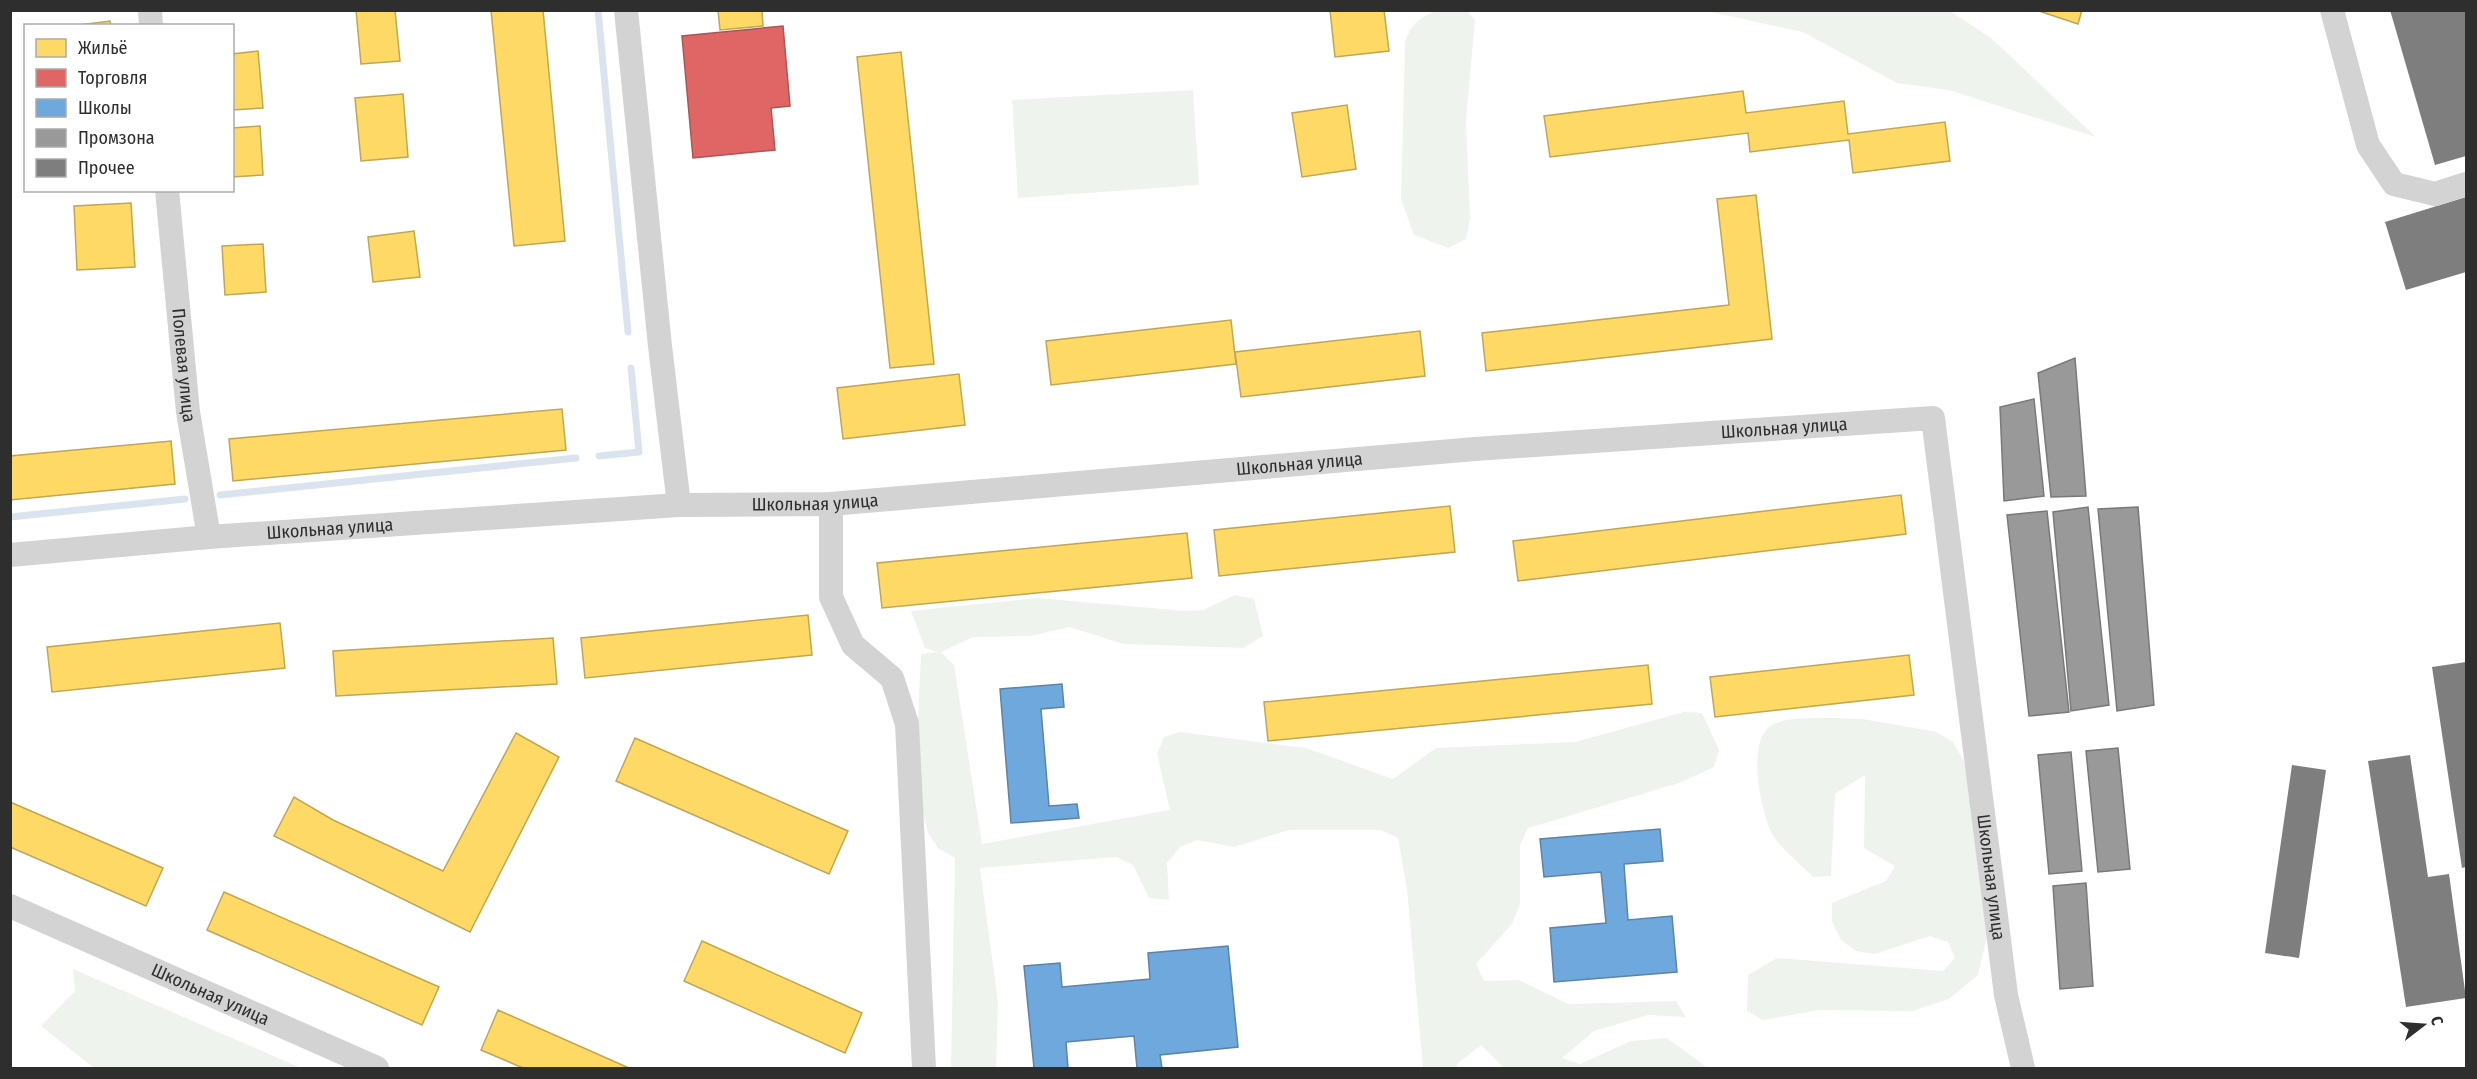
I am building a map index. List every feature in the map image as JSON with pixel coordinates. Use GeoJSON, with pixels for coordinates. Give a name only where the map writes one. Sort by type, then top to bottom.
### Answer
{"type":"FeatureCollection","features":[{"type":"Feature","properties":{"kind":"street"},"geometry":{"type":"LineString","coordinates":[[626,10],[660,346],[680,505]]}},
{"type":"Feature","properties":{"kind":"street"},"geometry":{"type":"LineString","coordinates":[[2332,10],[2368,145],[2394,184],[2435,194],[2466,184]]}},
{"type":"Feature","properties":{"kind":"street","name":"Полевая улица"},"geometry":{"type":"LineString","coordinates":[[167,192],[188,412],[209,537]]}},
{"type":"Feature","properties":{"kind":"street","name":"Школьная улица"},"geometry":{"type":"LineString","coordinates":[[10,555],[209,537],[680,505],[831,504],[1475,449],[1933,418],[2006,995],[2023,1068]]}},
{"type":"Feature","properties":{"kind":"street"},"geometry":{"type":"LineString","coordinates":[[831,504],[831,597],[853,645],[892,678],[907,724],[924,1068]]}},
{"type":"Feature","properties":{"kind":"street","name":"Школьная улица"},"geometry":{"type":"LineString","coordinates":[[10,906],[377,1068]]}},
{"type":"Feature","properties":{"kind":"shaded area"},"geometry":{"type":"Polygon","coordinates":[[[1442,10],[1467,11],[1475,20],[1466,120],[1470,218],[1466,239],[1448,248],[1414,235],[1401,199],[1405,42],[1418,20],[1442,10]]]}},
{"type":"Feature","properties":{"kind":"shaded area"},"geometry":{"type":"Polygon","coordinates":[[[1706,11],[1950,11],[1991,38],[2096,137],[1949,90],[1897,83],[1803,32],[1706,11]]]}},
{"type":"Feature","properties":{"kind":"shaded area"},"geometry":{"type":"Polygon","coordinates":[[[1193,90],[1199,185],[1018,198],[1012,100],[1193,90]]]}},
{"type":"Feature","properties":{"kind":"shaded area"},"geometry":{"type":"Polygon","coordinates":[[[1235,595],[1254,599],[1263,636],[1243,648],[1124,644],[1069,627],[1031,636],[973,637],[941,652],[954,665],[982,844],[1170,810],[1157,754],[1164,737],[1180,732],[1306,748],[1393,779],[1436,748],[1575,742],[1684,712],[1702,713],[1719,750],[1714,767],[1679,783],[1528,828],[1520,845],[1520,904],[1512,924],[1476,964],[1484,981],[1519,980],[1568,1004],[1676,1001],[1686,1017],[1648,1015],[1594,1031],[1562,1058],[1580,1064],[1631,1041],[1667,1038],[1705,1066],[1704,1068],[1504,1068],[1481,1045],[1457,1064],[1457,1068],[1423,1068],[1407,889],[1398,838],[1381,830],[1289,830],[1234,847],[1197,840],[1180,847],[1167,863],[1169,900],[1149,898],[1133,865],[1116,857],[980,868],[998,1003],[996,1068],[951,1068],[955,858],[938,848],[928,833],[915,781],[921,654],[938,652],[925,648],[911,611],[1037,598],[1185,611],[1203,610],[1235,595]]]}},
{"type":"Feature","properties":{"kind":"shaded area"},"geometry":{"type":"Polygon","coordinates":[[[1792,719],[1863,719],[1936,732],[1953,742],[1964,761],[1991,919],[1978,975],[1949,999],[1912,1011],[1819,1010],[1763,1020],[1747,1011],[1748,975],[1777,958],[1943,971],[1955,958],[1948,942],[1930,936],[1874,954],[1856,951],[1841,940],[1832,922],[1832,903],[1886,881],[1895,866],[1864,848],[1865,775],[1835,794],[1831,876],[1813,877],[1783,848],[1769,827],[1764,813],[1757,761],[1764,733],[1772,725],[1792,719]]]}},
{"type":"Feature","properties":{"kind":"shaded area"},"geometry":{"type":"Polygon","coordinates":[[[73,969],[301,1068],[94,1068],[41,1026],[75,991],[73,969]]]}},
{"type":"Feature","properties":{"kind":"building: Жильё"},"geometry":{"type":"Polygon","coordinates":[[[356,10],[395,10],[400,61],[361,64],[356,10]]]}},
{"type":"Feature","properties":{"kind":"building: Жильё"},"geometry":{"type":"Polygon","coordinates":[[[491,10],[543,10],[565,241],[514,246],[491,10]]]}},
{"type":"Feature","properties":{"kind":"building: Жильё"},"geometry":{"type":"Polygon","coordinates":[[[718,10],[762,10],[763,26],[720,30],[718,10]]]}},
{"type":"Feature","properties":{"kind":"building: Жильё"},"geometry":{"type":"Polygon","coordinates":[[[1330,10],[1384,10],[1389,51],[1335,57],[1330,10]]]}},
{"type":"Feature","properties":{"kind":"building: Жильё"},"geometry":{"type":"Polygon","coordinates":[[[2036,10],[2082,10],[2078,24],[2036,10]]]}},
{"type":"Feature","properties":{"kind":"building: Жильё"},"geometry":{"type":"Polygon","coordinates":[[[110,21],[111,24],[87,24],[110,21]]]}},
{"type":"Feature","properties":{"kind":"building: Жильё"},"geometry":{"type":"Polygon","coordinates":[[[258,51],[263,108],[234,110],[234,54],[258,51]]]}},
{"type":"Feature","properties":{"kind":"building: Жильё"},"geometry":{"type":"Polygon","coordinates":[[[901,52],[934,364],[890,368],[857,57],[901,52]]]}},
{"type":"Feature","properties":{"kind":"building: Жильё"},"geometry":{"type":"Polygon","coordinates":[[[1743,91],[1746,113],[1844,101],[1848,134],[1945,122],[1950,161],[1853,173],[1849,140],[1750,152],[1748,133],[1550,157],[1544,116],[1743,91]]]}},
{"type":"Feature","properties":{"kind":"building: Жильё"},"geometry":{"type":"Polygon","coordinates":[[[403,94],[408,157],[361,161],[355,98],[403,94]]]}},
{"type":"Feature","properties":{"kind":"building: Жильё"},"geometry":{"type":"Polygon","coordinates":[[[1347,105],[1356,169],[1302,177],[1292,113],[1347,105]]]}},
{"type":"Feature","properties":{"kind":"building: Жильё"},"geometry":{"type":"Polygon","coordinates":[[[260,126],[263,175],[234,177],[234,128],[260,126]]]}},
{"type":"Feature","properties":{"kind":"building: Жильё"},"geometry":{"type":"Polygon","coordinates":[[[1756,195],[1772,339],[1486,371],[1482,333],[1729,305],[1717,199],[1756,195]]]}},
{"type":"Feature","properties":{"kind":"building: Жильё"},"geometry":{"type":"Polygon","coordinates":[[[131,203],[135,267],[77,270],[74,206],[131,203]]]}},
{"type":"Feature","properties":{"kind":"building: Жильё"},"geometry":{"type":"Polygon","coordinates":[[[414,231],[420,277],[373,282],[368,237],[414,231]]]}},
{"type":"Feature","properties":{"kind":"building: Жильё"},"geometry":{"type":"Polygon","coordinates":[[[263,244],[266,292],[225,295],[222,246],[263,244]]]}},
{"type":"Feature","properties":{"kind":"building: Жильё"},"geometry":{"type":"Polygon","coordinates":[[[1231,320],[1236,364],[1051,385],[1046,341],[1231,320]]]}},
{"type":"Feature","properties":{"kind":"building: Жильё"},"geometry":{"type":"Polygon","coordinates":[[[1420,331],[1425,376],[1241,397],[1235,352],[1420,331]]]}},
{"type":"Feature","properties":{"kind":"building: Жильё"},"geometry":{"type":"Polygon","coordinates":[[[959,374],[965,425],[843,439],[837,388],[959,374]]]}},
{"type":"Feature","properties":{"kind":"building: Жильё"},"geometry":{"type":"Polygon","coordinates":[[[562,409],[566,450],[233,481],[229,439],[562,409]]]}},
{"type":"Feature","properties":{"kind":"building: Жильё"},"geometry":{"type":"Polygon","coordinates":[[[171,441],[175,484],[10,500],[10,456],[171,441]]]}},
{"type":"Feature","properties":{"kind":"building: Жильё"},"geometry":{"type":"Polygon","coordinates":[[[1901,495],[1906,534],[1518,581],[1513,541],[1901,495]]]}},
{"type":"Feature","properties":{"kind":"building: Жильё"},"geometry":{"type":"Polygon","coordinates":[[[1450,506],[1455,552],[1219,576],[1214,530],[1450,506]]]}},
{"type":"Feature","properties":{"kind":"building: Жильё"},"geometry":{"type":"Polygon","coordinates":[[[1187,533],[1192,578],[882,608],[877,563],[1187,533]]]}},
{"type":"Feature","properties":{"kind":"building: Жильё"},"geometry":{"type":"Polygon","coordinates":[[[808,615],[812,655],[585,678],[581,638],[808,615]]]}},
{"type":"Feature","properties":{"kind":"building: Жильё"},"geometry":{"type":"Polygon","coordinates":[[[280,623],[285,668],[52,692],[47,647],[280,623]]]}},
{"type":"Feature","properties":{"kind":"building: Жильё"},"geometry":{"type":"Polygon","coordinates":[[[553,638],[557,684],[336,696],[333,651],[553,638]]]}},
{"type":"Feature","properties":{"kind":"building: Жильё"},"geometry":{"type":"Polygon","coordinates":[[[1909,655],[1914,695],[1715,717],[1710,677],[1909,655]]]}},
{"type":"Feature","properties":{"kind":"building: Жильё"},"geometry":{"type":"Polygon","coordinates":[[[1648,665],[1652,704],[1268,741],[1264,702],[1648,665]]]}},
{"type":"Feature","properties":{"kind":"building: Жильё"},"geometry":{"type":"Polygon","coordinates":[[[516,733],[559,757],[470,932],[274,836],[294,797],[333,820],[443,871],[516,733]]]}},
{"type":"Feature","properties":{"kind":"building: Жильё"},"geometry":{"type":"Polygon","coordinates":[[[635,738],[848,831],[829,874],[616,781],[635,738]]]}},
{"type":"Feature","properties":{"kind":"building: Жильё"},"geometry":{"type":"Polygon","coordinates":[[[10,802],[163,868],[146,906],[10,847],[10,802]]]}},
{"type":"Feature","properties":{"kind":"building: Жильё"},"geometry":{"type":"Polygon","coordinates":[[[224,892],[439,987],[422,1025],[207,930],[224,892]]]}},
{"type":"Feature","properties":{"kind":"building: Жильё"},"geometry":{"type":"Polygon","coordinates":[[[702,941],[862,1013],[845,1053],[684,981],[702,941]]]}},
{"type":"Feature","properties":{"kind":"building: Жильё"},"geometry":{"type":"Polygon","coordinates":[[[498,1010],[629,1068],[523,1068],[481,1050],[498,1010]]]}},
{"type":"Feature","properties":{"kind":"building: Торговля"},"geometry":{"type":"Polygon","coordinates":[[[783,26],[790,106],[771,108],[775,150],[693,158],[682,36],[783,26]]]}},
{"type":"Feature","properties":{"kind":"building: Школы"},"geometry":{"type":"Polygon","coordinates":[[[1062,684],[1064,707],[1041,709],[1049,806],[1077,804],[1079,818],[1011,823],[1000,689],[1062,684]]]}},
{"type":"Feature","properties":{"kind":"building: Школы"},"geometry":{"type":"Polygon","coordinates":[[[1660,829],[1663,861],[1624,864],[1628,920],[1672,916],[1677,972],[1554,982],[1550,928],[1606,923],[1601,872],[1544,877],[1540,839],[1660,829]]]}},
{"type":"Feature","properties":{"kind":"building: Школы"},"geometry":{"type":"Polygon","coordinates":[[[1228,946],[1238,1047],[1160,1055],[1162,1068],[1137,1068],[1134,1036],[1066,1042],[1068,1068],[1034,1068],[1024,966],[1060,963],[1062,987],[1150,979],[1148,953],[1228,946]]]}},
{"type":"Feature","properties":{"kind":"building: Промзона"},"geometry":{"type":"Polygon","coordinates":[[[2075,358],[2086,496],[2051,497],[2038,373],[2075,358]]]}},
{"type":"Feature","properties":{"kind":"building: Промзона"},"geometry":{"type":"Polygon","coordinates":[[[2034,399],[2044,496],[2004,501],[2000,407],[2034,399]]]}},
{"type":"Feature","properties":{"kind":"building: Промзона"},"geometry":{"type":"Polygon","coordinates":[[[2088,507],[2109,705],[2071,711],[2053,512],[2088,507]]]}},
{"type":"Feature","properties":{"kind":"building: Промзона"},"geometry":{"type":"Polygon","coordinates":[[[2138,507],[2154,705],[2117,711],[2098,509],[2138,507]]]}},
{"type":"Feature","properties":{"kind":"building: Промзона"},"geometry":{"type":"Polygon","coordinates":[[[2047,511],[2069,712],[2029,716],[2007,515],[2047,511]]]}},
{"type":"Feature","properties":{"kind":"building: Промзона"},"geometry":{"type":"Polygon","coordinates":[[[2118,748],[2130,869],[2098,872],[2086,751],[2118,748]]]}},
{"type":"Feature","properties":{"kind":"building: Промзона"},"geometry":{"type":"Polygon","coordinates":[[[2071,752],[2082,871],[2049,874],[2038,755],[2071,752]]]}},
{"type":"Feature","properties":{"kind":"building: Промзона"},"geometry":{"type":"Polygon","coordinates":[[[2086,883],[2093,986],[2060,989],[2053,886],[2086,883]]]}},
{"type":"Feature","properties":{"kind":"building: Прочее"},"geometry":{"type":"Polygon","coordinates":[[[2390,10],[2466,10],[2466,156],[2435,165],[2390,10]]]}},
{"type":"Feature","properties":{"kind":"building: Прочее"},"geometry":{"type":"Polygon","coordinates":[[[2466,197],[2466,272],[2406,290],[2385,222],[2466,197]]]}},
{"type":"Feature","properties":{"kind":"building: Прочее"},"geometry":{"type":"Polygon","coordinates":[[[2466,662],[2466,867],[2462,868],[2432,667],[2466,662]]]}},
{"type":"Feature","properties":{"kind":"building: Прочее"},"geometry":{"type":"Polygon","coordinates":[[[2410,755],[2428,877],[2449,874],[2466,998],[2406,1007],[2368,761],[2410,755]]]}},
{"type":"Feature","properties":{"kind":"building: Прочее"},"geometry":{"type":"Polygon","coordinates":[[[2292,765],[2326,770],[2299,958],[2265,953],[2292,765]]]}},
{"type":"Feature","properties":{"kind":"waterway"},"geometry":{"type":"LineString","coordinates":[[598,10],[628,332]]}},
{"type":"Feature","properties":{"kind":"waterway"},"geometry":{"type":"LineString","coordinates":[[599,456],[639,452],[631,368]]}},
{"type":"Feature","properties":{"kind":"waterway"},"geometry":{"type":"LineString","coordinates":[[220,495],[576,458]]}},
{"type":"Feature","properties":{"kind":"waterway"},"geometry":{"type":"LineString","coordinates":[[10,517],[185,499]]}}]}
